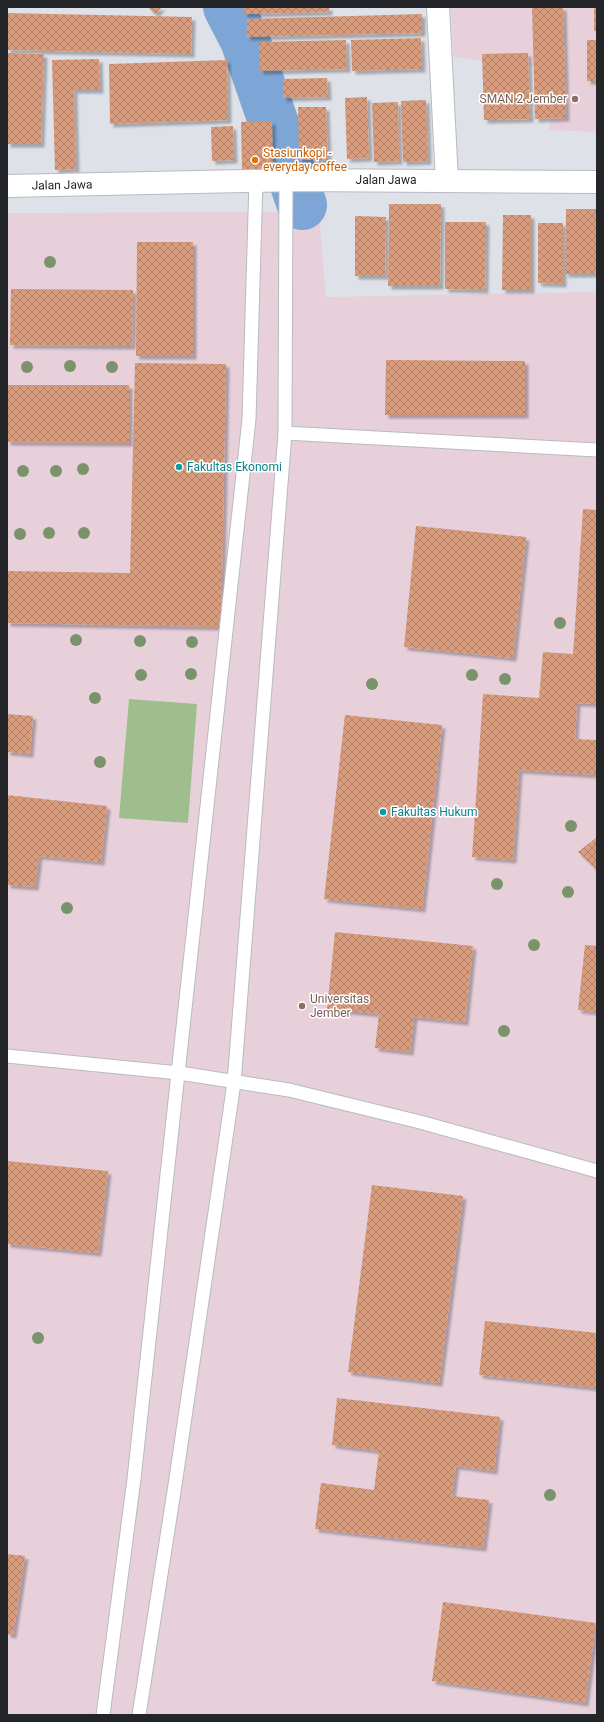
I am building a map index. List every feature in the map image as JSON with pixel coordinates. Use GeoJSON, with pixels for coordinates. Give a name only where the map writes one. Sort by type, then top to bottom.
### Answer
{"type":"FeatureCollection","features":[{"type":"Feature","properties":{"kind":"main road"},"geometry":{"type":"LineString","coordinates":[[438,7],[448,181]]}},
{"type":"Feature","properties":{"kind":"main road","name":"Jalan Jawa"},"geometry":{"type":"LineString","coordinates":[[7,186],[256,180],[597,182]]}},
{"type":"Feature","properties":{"kind":"lane"},"geometry":{"type":"LineString","coordinates":[[103,1715],[134,1479],[249,419],[256,180]]}},
{"type":"Feature","properties":{"kind":"lane"},"geometry":{"type":"LineString","coordinates":[[139,1715],[175,1485],[234,1083],[285,433],[291,180]]}},
{"type":"Feature","properties":{"kind":"lane"},"geometry":{"type":"LineString","coordinates":[[285,433],[597,450]]}},
{"type":"Feature","properties":{"kind":"lane"},"geometry":{"type":"LineString","coordinates":[[7,1056],[179,1073],[234,1083],[289,1090],[420,1122],[597,1171]]}},
{"type":"Feature","properties":{"kind":"shaded area","name":"SMAN 2 Jember"},"geometry":{"type":"Polygon","coordinates":[[[451,7],[597,7],[597,132],[549,130],[558,69],[453,57],[451,7]]]}},
{"type":"Feature","properties":{"kind":"shaded area","name":"Universitas Jember"},"geometry":{"type":"Polygon","coordinates":[[[319,212],[326,297],[597,292],[597,1715],[7,1715],[7,213],[319,212]]]}},
{"type":"Feature","properties":{"kind":"green space"},"geometry":{"type":"Polygon","coordinates":[[[129,699],[197,704],[188,823],[119,818],[129,699]]]}},
{"type":"Feature","properties":{"kind":"building"},"geometry":{"type":"Polygon","coordinates":[[[148,7],[162,7],[155,14],[148,7]]]}},
{"type":"Feature","properties":{"kind":"building"},"geometry":{"type":"Polygon","coordinates":[[[244,7],[329,7],[329,12],[244,14],[244,7]]]}},
{"type":"Feature","properties":{"kind":"building"},"geometry":{"type":"Polygon","coordinates":[[[532,7],[563,7],[566,118],[535,119],[532,7]]]}},
{"type":"Feature","properties":{"kind":"building"},"geometry":{"type":"Polygon","coordinates":[[[594,7],[597,7],[597,31],[594,31],[594,7]]]}},
{"type":"Feature","properties":{"kind":"building"},"geometry":{"type":"Polygon","coordinates":[[[7,13],[192,17],[191,54],[7,50],[7,13]]]}},
{"type":"Feature","properties":{"kind":"building"},"geometry":{"type":"Polygon","coordinates":[[[422,14],[422,33],[247,37],[247,19],[422,14]]]}},
{"type":"Feature","properties":{"kind":"building"},"geometry":{"type":"Polygon","coordinates":[[[421,38],[422,69],[352,71],[351,40],[421,38]]]}},
{"type":"Feature","properties":{"kind":"building"},"geometry":{"type":"Polygon","coordinates":[[[346,40],[347,69],[260,71],[259,42],[346,40]]]}},
{"type":"Feature","properties":{"kind":"building"},"geometry":{"type":"Polygon","coordinates":[[[587,40],[597,40],[597,81],[587,81],[587,40]]]}},
{"type":"Feature","properties":{"kind":"building"},"geometry":{"type":"Polygon","coordinates":[[[7,53],[44,54],[41,144],[7,144],[7,53]]]}},
{"type":"Feature","properties":{"kind":"building"},"geometry":{"type":"Polygon","coordinates":[[[528,53],[530,119],[484,120],[482,54],[528,53]]]}},
{"type":"Feature","properties":{"kind":"building"},"geometry":{"type":"Polygon","coordinates":[[[99,59],[100,90],[74,90],[76,169],[55,170],[52,60],[99,59]]]}},
{"type":"Feature","properties":{"kind":"building"},"geometry":{"type":"Polygon","coordinates":[[[227,60],[228,120],[110,124],[109,64],[227,60]]]}},
{"type":"Feature","properties":{"kind":"building"},"geometry":{"type":"Polygon","coordinates":[[[327,78],[328,97],[283,98],[283,79],[327,78]]]}},
{"type":"Feature","properties":{"kind":"building"},"geometry":{"type":"Polygon","coordinates":[[[367,97],[369,158],[347,159],[345,98],[367,97]]]}},
{"type":"Feature","properties":{"kind":"building"},"geometry":{"type":"Polygon","coordinates":[[[426,100],[428,161],[403,162],[401,101],[426,100]]]}},
{"type":"Feature","properties":{"kind":"building"},"geometry":{"type":"Polygon","coordinates":[[[398,102],[399,161],[374,162],[372,103],[398,102]]]}},
{"type":"Feature","properties":{"kind":"building"},"geometry":{"type":"Polygon","coordinates":[[[298,107],[326,107],[328,160],[299,160],[298,107]]]}},
{"type":"Feature","properties":{"kind":"building"},"geometry":{"type":"Polygon","coordinates":[[[272,121],[273,170],[242,171],[241,122],[272,121]]]}},
{"type":"Feature","properties":{"kind":"building"},"geometry":{"type":"Polygon","coordinates":[[[233,126],[234,160],[212,161],[211,127],[233,126]]]}},
{"type":"Feature","properties":{"kind":"building"},"geometry":{"type":"Polygon","coordinates":[[[389,204],[441,204],[440,286],[388,286],[389,204]]]}},
{"type":"Feature","properties":{"kind":"building"},"geometry":{"type":"Polygon","coordinates":[[[566,209],[596,209],[596,274],[565,274],[566,209]]]}},
{"type":"Feature","properties":{"kind":"building"},"geometry":{"type":"Polygon","coordinates":[[[503,215],[531,215],[531,290],[502,290],[503,215]]]}},
{"type":"Feature","properties":{"kind":"building"},"geometry":{"type":"Polygon","coordinates":[[[355,216],[386,217],[385,276],[355,276],[355,216]]]}},
{"type":"Feature","properties":{"kind":"building"},"geometry":{"type":"Polygon","coordinates":[[[445,222],[486,222],[485,290],[445,289],[445,222]]]}},
{"type":"Feature","properties":{"kind":"building"},"geometry":{"type":"Polygon","coordinates":[[[538,223],[563,223],[563,284],[538,283],[538,223]]]}},
{"type":"Feature","properties":{"kind":"building"},"geometry":{"type":"Polygon","coordinates":[[[137,242],[193,242],[193,356],[136,356],[137,242]]]}},
{"type":"Feature","properties":{"kind":"building"},"geometry":{"type":"Polygon","coordinates":[[[11,289],[133,290],[132,346],[10,345],[11,289]]]}},
{"type":"Feature","properties":{"kind":"building"},"geometry":{"type":"Polygon","coordinates":[[[386,360],[525,361],[525,415],[385,415],[386,360]]]}},
{"type":"Feature","properties":{"kind":"building","name":"Fakultas Ekonomi"},"geometry":{"type":"Polygon","coordinates":[[[135,363],[226,364],[221,627],[7,623],[8,571],[130,573],[135,363]]]}},
{"type":"Feature","properties":{"kind":"building"},"geometry":{"type":"Polygon","coordinates":[[[7,385],[129,385],[129,443],[7,442],[7,385]]]}},
{"type":"Feature","properties":{"kind":"building","name":"Fakultas Hukum"},"geometry":{"type":"Polygon","coordinates":[[[583,509],[597,510],[597,704],[577,703],[575,739],[597,740],[597,775],[519,770],[513,860],[472,857],[483,694],[539,698],[543,652],[573,654],[583,509]]]}},
{"type":"Feature","properties":{"kind":"building"},"geometry":{"type":"Polygon","coordinates":[[[416,526],[526,537],[513,658],[404,647],[416,526]]]}},
{"type":"Feature","properties":{"kind":"building"},"geometry":{"type":"Polygon","coordinates":[[[7,714],[33,716],[30,754],[7,752],[7,714]]]}},
{"type":"Feature","properties":{"kind":"building","name":"Fakultas Hukum"},"geometry":{"type":"Polygon","coordinates":[[[345,715],[442,725],[422,909],[324,899],[345,715]]]}},
{"type":"Feature","properties":{"kind":"building"},"geometry":{"type":"Polygon","coordinates":[[[7,795],[107,806],[101,862],[39,856],[35,887],[7,885],[7,795]]]}},
{"type":"Feature","properties":{"kind":"building"},"geometry":{"type":"Polygon","coordinates":[[[597,837],[597,870],[578,852],[597,837]]]}},
{"type":"Feature","properties":{"kind":"building"},"geometry":{"type":"Polygon","coordinates":[[[335,932],[473,946],[465,1022],[414,1017],[410,1052],[375,1048],[379,1014],[327,1009],[335,932]]]}},
{"type":"Feature","properties":{"kind":"building"},"geometry":{"type":"Polygon","coordinates":[[[585,945],[597,946],[597,1012],[578,1010],[585,945]]]}},
{"type":"Feature","properties":{"kind":"building"},"geometry":{"type":"Polygon","coordinates":[[[7,1161],[108,1171],[98,1253],[7,1244],[7,1161]]]}},
{"type":"Feature","properties":{"kind":"building"},"geometry":{"type":"Polygon","coordinates":[[[372,1185],[463,1196],[439,1383],[348,1372],[372,1185]]]}},
{"type":"Feature","properties":{"kind":"building"},"geometry":{"type":"Polygon","coordinates":[[[485,1321],[597,1333],[597,1388],[479,1375],[485,1321]]]}},
{"type":"Feature","properties":{"kind":"building"},"geometry":{"type":"Polygon","coordinates":[[[337,1398],[500,1417],[494,1471],[456,1466],[452,1496],[489,1500],[483,1548],[315,1529],[321,1483],[374,1490],[379,1451],[332,1445],[337,1398]]]}},
{"type":"Feature","properties":{"kind":"building"},"geometry":{"type":"Polygon","coordinates":[[[7,1554],[25,1556],[13,1635],[7,1634],[7,1554]]]}},
{"type":"Feature","properties":{"kind":"building"},"geometry":{"type":"Polygon","coordinates":[[[443,1602],[596,1623],[585,1703],[432,1681],[443,1602]]]}},
{"type":"Feature","properties":{"kind":"waterway"},"geometry":{"type":"LineString","coordinates":[[228,7],[245,40],[302,205]]}},
{"type":"Feature","properties":{"kind":"place","name":"SMAN 2 Jember"},"geometry":{"type":"Point","coordinates":[575,99]}},
{"type":"Feature","properties":{"kind":"place","name":"Stasiunkopi - everyday coffee"},"geometry":{"type":"Point","coordinates":[255,160]}},
{"type":"Feature","properties":{"kind":"place","name":"Fakultas Ekonomi"},"geometry":{"type":"Point","coordinates":[179,467]}},
{"type":"Feature","properties":{"kind":"place","name":"Fakultas Hukum"},"geometry":{"type":"Point","coordinates":[383,812]}},
{"type":"Feature","properties":{"kind":"place","name":"Universitas Jember"},"geometry":{"type":"Point","coordinates":[302,1006]}}]}
